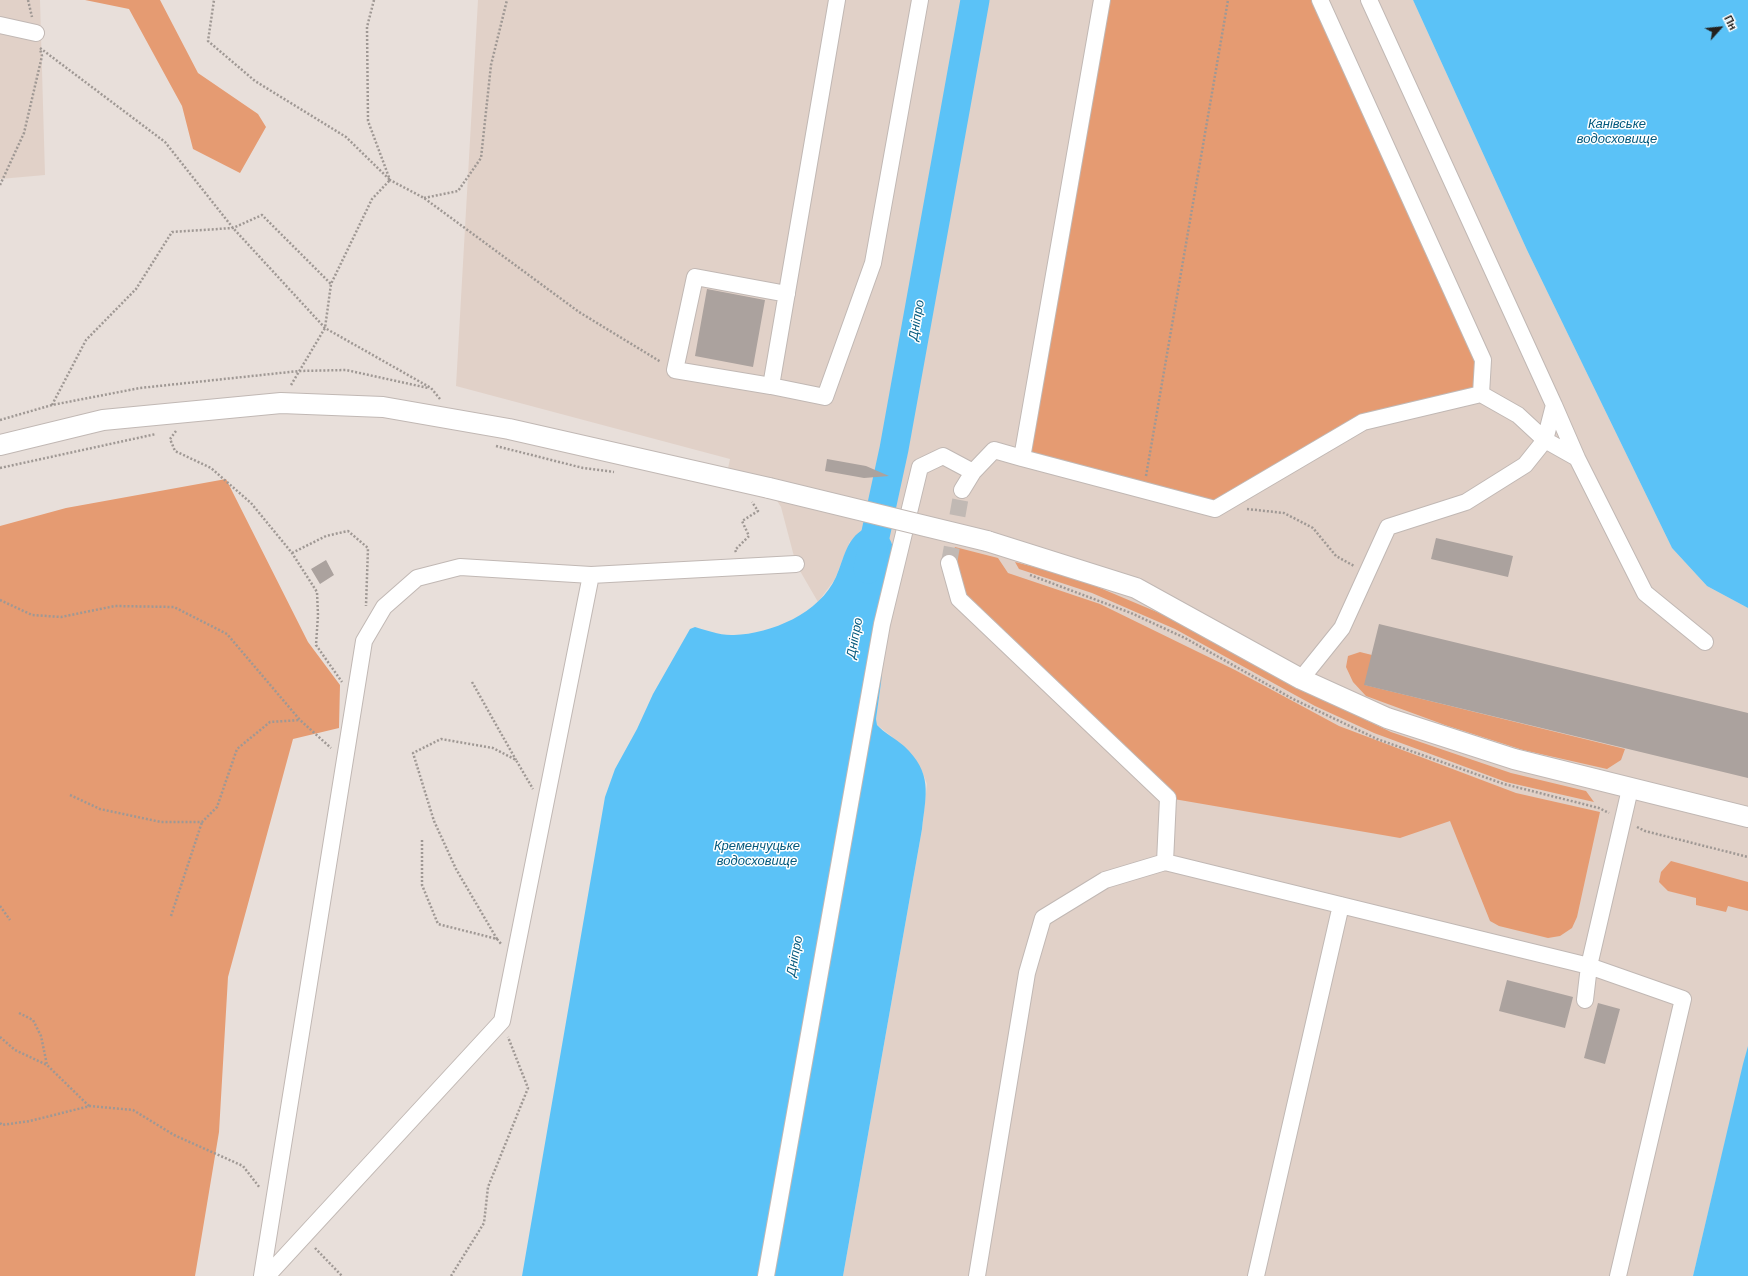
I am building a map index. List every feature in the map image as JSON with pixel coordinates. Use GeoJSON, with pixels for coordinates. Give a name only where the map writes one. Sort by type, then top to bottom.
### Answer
{"type":"FeatureCollection","features":[{"type":"Feature","properties":{"kind":"main road"},"geometry":{"type":"LineString","coordinates":[[0,444],[104,420],[281,403],[383,407],[517,431],[762,493],[987,541],[1136,588],[1301,679],[1387,718],[1514,759],[1630,789],[1748,817]]}},
{"type":"Feature","properties":{"kind":"lane"},"geometry":{"type":"LineString","coordinates":[[771,386],[836,0]]}},
{"type":"Feature","properties":{"kind":"lane"},"geometry":{"type":"LineString","coordinates":[[787,294],[695,278],[675,370],[771,386],[825,397],[873,263],[920,0]]}},
{"type":"Feature","properties":{"kind":"lane"},"geometry":{"type":"LineString","coordinates":[[1022,458],[1102,0]]}},
{"type":"Feature","properties":{"kind":"lane"},"geometry":{"type":"LineString","coordinates":[[1320,0],[1483,360],[1482,394]]}},
{"type":"Feature","properties":{"kind":"lane"},"geometry":{"type":"LineString","coordinates":[[1369,0],[1577,458],[1644,593],[1705,642]]}},
{"type":"Feature","properties":{"kind":"lane"},"geometry":{"type":"LineString","coordinates":[[0,25],[38,41]]}},
{"type":"Feature","properties":{"kind":"lane"},"geometry":{"type":"LineString","coordinates":[[962,490],[973,472],[994,450],[1215,509],[1363,422],[1482,394],[1518,415],[1545,440],[1577,458]]}},
{"type":"Feature","properties":{"kind":"lane"},"geometry":{"type":"LineString","coordinates":[[1301,679],[1342,628],[1388,527],[1466,502],[1525,465],[1545,440],[1554,405]]}},
{"type":"Feature","properties":{"kind":"lane"},"geometry":{"type":"LineString","coordinates":[[766,1276],[882,624],[920,467],[943,456],[973,472]]}},
{"type":"Feature","properties":{"kind":"lane"},"geometry":{"type":"LineString","coordinates":[[950,563],[959,599],[1168,798],[1165,862]]}},
{"type":"Feature","properties":{"kind":"lane"},"geometry":{"type":"LineString","coordinates":[[262,1276],[364,640],[384,607],[417,578],[460,567],[591,575],[796,564]]}},
{"type":"Feature","properties":{"kind":"lane"},"geometry":{"type":"LineString","coordinates":[[267,1276],[502,1021],[591,575]]}},
{"type":"Feature","properties":{"kind":"lane"},"geometry":{"type":"LineString","coordinates":[[1585,1000],[1589,966],[1630,789]]}},
{"type":"Feature","properties":{"kind":"lane"},"geometry":{"type":"LineString","coordinates":[[977,1276],[1027,973],[1043,918],[1105,880],[1165,862],[1589,966],[1683,999],[1618,1276]]}},
{"type":"Feature","properties":{"kind":"lane"},"geometry":{"type":"LineString","coordinates":[[1256,1276],[1342,905]]}},
{"type":"Feature","properties":{"kind":"path"},"geometry":{"type":"LineString","coordinates":[[0,185],[24,133],[42,56],[28,0]]}},
{"type":"Feature","properties":{"kind":"path"},"geometry":{"type":"LineString","coordinates":[[214,0],[208,41],[255,81],[346,138],[390,180],[424,198],[579,312],[675,370]]}},
{"type":"Feature","properties":{"kind":"path"},"geometry":{"type":"LineString","coordinates":[[374,0],[367,27],[368,121],[390,180]]}},
{"type":"Feature","properties":{"kind":"path"},"geometry":{"type":"LineString","coordinates":[[424,198],[458,191],[481,158],[491,65],[507,0]]}},
{"type":"Feature","properties":{"kind":"path"},"geometry":{"type":"LineString","coordinates":[[1144,490],[1228,0]]}},
{"type":"Feature","properties":{"kind":"path"},"geometry":{"type":"LineString","coordinates":[[38,41],[165,142],[233,228],[325,328],[431,388],[456,419]]}},
{"type":"Feature","properties":{"kind":"path"},"geometry":{"type":"LineString","coordinates":[[281,403],[325,328],[331,284],[372,199],[390,180]]}},
{"type":"Feature","properties":{"kind":"path"},"geometry":{"type":"LineString","coordinates":[[52,405],[86,340],[136,289],[172,232],[233,228],[262,215],[331,284]]}},
{"type":"Feature","properties":{"kind":"path"},"geometry":{"type":"LineString","coordinates":[[0,420],[52,405],[140,388],[299,371],[346,370],[431,388]]}},
{"type":"Feature","properties":{"kind":"path"},"geometry":{"type":"LineString","coordinates":[[170,432],[177,431],[170,439],[176,451],[211,468],[226,479],[251,503],[292,552],[317,592],[318,615],[316,645],[346,689],[355,698]]}},
{"type":"Feature","properties":{"kind":"path"},"geometry":{"type":"LineString","coordinates":[[0,468],[162,433]]}},
{"type":"Feature","properties":{"kind":"path"},"geometry":{"type":"LineString","coordinates":[[494,446],[583,468],[620,473]]}},
{"type":"Feature","properties":{"kind":"path"},"geometry":{"type":"LineString","coordinates":[[744,566],[735,550],[749,536],[742,521],[758,511],[752,502],[762,493]]}},
{"type":"Feature","properties":{"kind":"path"},"geometry":{"type":"LineString","coordinates":[[1242,508],[1284,513],[1313,528],[1336,556],[1367,574]]}},
{"type":"Feature","properties":{"kind":"path"},"geometry":{"type":"LineString","coordinates":[[292,552],[326,536],[348,531],[368,548],[365,610]]}},
{"type":"Feature","properties":{"kind":"path"},"geometry":{"type":"LineString","coordinates":[[0,600],[32,615],[61,617],[115,606],[174,607],[227,634],[300,720],[345,760]]}},
{"type":"Feature","properties":{"kind":"path"},"geometry":{"type":"LineString","coordinates":[[472,682],[544,809]]}},
{"type":"Feature","properties":{"kind":"path"},"geometry":{"type":"LineString","coordinates":[[171,916],[202,822],[217,807],[237,749],[270,722],[300,720]]}},
{"type":"Feature","properties":{"kind":"path"},"geometry":{"type":"LineString","coordinates":[[514,958],[497,939],[456,869],[434,821],[413,753],[441,739],[493,748],[516,760]]}},
{"type":"Feature","properties":{"kind":"path"},"geometry":{"type":"LineString","coordinates":[[70,795],[100,809],[160,822],[202,822]]}},
{"type":"Feature","properties":{"kind":"path"},"geometry":{"type":"LineString","coordinates":[[422,840],[422,885],[438,924],[497,939]]}},
{"type":"Feature","properties":{"kind":"path"},"geometry":{"type":"LineString","coordinates":[[0,906],[10,920]]}},
{"type":"Feature","properties":{"kind":"path"},"geometry":{"type":"LineString","coordinates":[[19,1013],[33,1020],[41,1036],[47,1065]]}},
{"type":"Feature","properties":{"kind":"path"},"geometry":{"type":"LineString","coordinates":[[451,1276],[484,1223],[488,1187],[528,1088],[502,1021]]}},
{"type":"Feature","properties":{"kind":"path"},"geometry":{"type":"LineString","coordinates":[[0,1037],[15,1050],[47,1065],[90,1106]]}},
{"type":"Feature","properties":{"kind":"path"},"geometry":{"type":"LineString","coordinates":[[0,1123],[2,1125],[30,1121],[90,1106],[133,1110],[174,1135],[243,1166],[274,1205]]}},
{"type":"Feature","properties":{"kind":"path"},"geometry":{"type":"LineString","coordinates":[[303,1236],[342,1276]]}},
{"type":"Feature","properties":{"kind":"shaded area"},"geometry":{"type":"Polygon","coordinates":[[[0,0],[40,0],[45,175],[0,179],[0,0]]]}},
{"type":"Feature","properties":{"kind":"shaded area"},"geometry":{"type":"Polygon","coordinates":[[[85,0],[160,0],[198,73],[258,114],[266,127],[240,173],[193,149],[182,106],[129,9],[85,0]]]}},
{"type":"Feature","properties":{"kind":"shaded area"},"geometry":{"type":"Polygon","coordinates":[[[478,0],[1413,0],[1527,250],[1672,548],[1707,586],[1748,608],[1748,1046],[1693,1276],[843,1276],[922,829],[927,784],[922,771],[891,736],[877,725],[876,719],[881,683],[850,541],[835,579],[818,602],[796,564],[781,507],[769,488],[726,478],[730,459],[456,386],[478,0]]]}},
{"type":"Feature","properties":{"kind":"shaded area"},"geometry":{"type":"Polygon","coordinates":[[[1102,0],[1320,0],[1483,360],[1481,394],[1363,422],[1215,509],[1022,458],[1102,0]]]}},
{"type":"Feature","properties":{"kind":"shaded area"},"geometry":{"type":"Polygon","coordinates":[[[226,479],[308,642],[340,685],[339,728],[293,739],[228,977],[219,1132],[195,1276],[0,1276],[0,526],[66,508],[226,479]]]}},
{"type":"Feature","properties":{"kind":"shaded area"},"geometry":{"type":"Polygon","coordinates":[[[955,547],[998,558],[1008,573],[1100,604],[1235,670],[1339,726],[1516,793],[1600,812],[1577,917],[1572,928],[1560,936],[1548,938],[1499,926],[1490,921],[1450,821],[1400,838],[1168,798],[959,599],[949,563],[955,547]]]}},
{"type":"Feature","properties":{"kind":"shaded area"},"geometry":{"type":"Polygon","coordinates":[[[1015,562],[1074,577],[1183,623],[1320,698],[1391,732],[1511,773],[1586,791],[1594,802],[1506,782],[1374,733],[1315,706],[1175,629],[1092,593],[1019,569],[1015,562]]]}},
{"type":"Feature","properties":{"kind":"shaded area"},"geometry":{"type":"Polygon","coordinates":[[[1360,652],[1372,655],[1365,685],[1625,749],[1621,760],[1607,769],[1523,750],[1445,725],[1366,696],[1353,682],[1346,667],[1348,656],[1360,652]]]}},
{"type":"Feature","properties":{"kind":"shaded area"},"geometry":{"type":"Polygon","coordinates":[[[1671,861],[1748,882],[1748,911],[1728,906],[1726,912],[1696,905],[1696,898],[1668,891],[1659,882],[1661,872],[1671,861]]]}},
{"type":"Feature","properties":{"kind":"water","name":"Канівське водосховище"},"geometry":{"type":"Polygon","coordinates":[[[1413,0],[1748,0],[1748,608],[1707,586],[1672,548],[1527,250],[1413,0]]]}},
{"type":"Feature","properties":{"kind":"water","name":"Кременчуцьке водосховище"},"geometry":{"type":"Polygon","coordinates":[[[864,529],[883,533],[889,538],[893,548],[881,683],[876,719],[877,725],[904,746],[920,765],[926,794],[922,829],[843,1276],[522,1276],[605,797],[615,769],[637,729],[653,694],[690,629],[695,627],[724,635],[748,634],[778,626],[793,619],[819,601],[829,590],[836,577],[849,544],[858,533],[864,529]]]}},
{"type":"Feature","properties":{"kind":"water"},"geometry":{"type":"Polygon","coordinates":[[[1748,1046],[1748,1276],[1693,1276],[1743,1064],[1748,1046]]]}},
{"type":"Feature","properties":{"kind":"building"},"geometry":{"type":"Polygon","coordinates":[[[707,289],[765,300],[753,367],[695,356],[707,289]]]}},
{"type":"Feature","properties":{"kind":"building"},"geometry":{"type":"Polygon","coordinates":[[[827,459],[866,466],[889,476],[864,478],[825,471],[827,459]]]}},
{"type":"Feature","properties":{"kind":"building"},"geometry":{"type":"Polygon","coordinates":[[[1436,538],[1513,556],[1508,577],[1431,559],[1436,538]]]}},
{"type":"Feature","properties":{"kind":"building"},"geometry":{"type":"Polygon","coordinates":[[[326,560],[334,575],[320,584],[311,569],[326,560]]]}},
{"type":"Feature","properties":{"kind":"building"},"geometry":{"type":"Polygon","coordinates":[[[1379,624],[1748,713],[1748,778],[1364,685],[1379,624]]]}},
{"type":"Feature","properties":{"kind":"building"},"geometry":{"type":"Polygon","coordinates":[[[1507,980],[1573,997],[1565,1028],[1499,1011],[1507,980]]]}},
{"type":"Feature","properties":{"kind":"building"},"geometry":{"type":"Polygon","coordinates":[[[1598,1003],[1620,1009],[1605,1064],[1584,1058],[1598,1003]]]}},
{"type":"Feature","properties":{"kind":"waterway","name":"Дніпро"},"geometry":{"type":"LineString","coordinates":[[868,569],[894,449],[975,0]]}},
{"type":"Feature","properties":{"kind":"tunnel"},"geometry":{"type":"LineString","coordinates":[[949,563],[962,490]]}}]}
